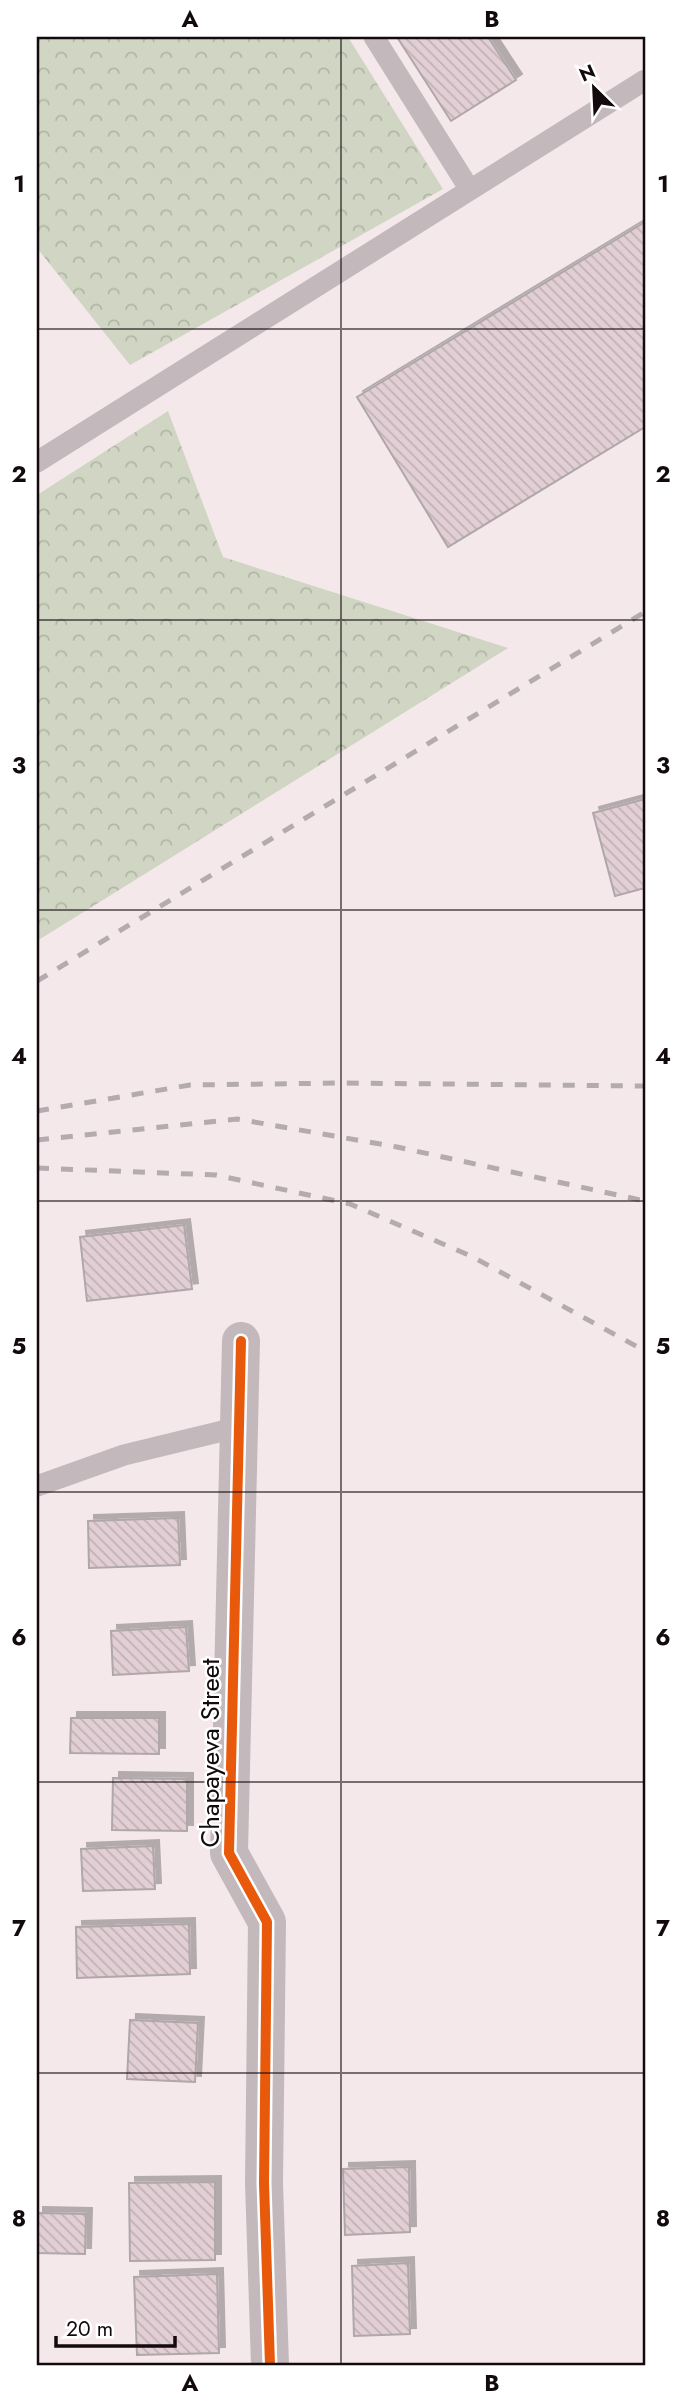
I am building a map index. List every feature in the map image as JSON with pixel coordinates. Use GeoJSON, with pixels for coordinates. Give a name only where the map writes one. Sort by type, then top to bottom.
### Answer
{"type":"FeatureCollection","features":[{"type":"Feature","properties":{"kind":"street","name":"Chapayeva Street"},"geometry":{"type":"LineString","coordinates":[[241,1342],[229,1853],[267,1922],[264,2183],[270,2365]]}},
{"type":"Feature","properties":{"kind":"lane"},"geometry":{"type":"LineString","coordinates":[[374,37],[470,190]]}},
{"type":"Feature","properties":{"kind":"lane"},"geometry":{"type":"LineString","coordinates":[[37,462],[645,80]]}},
{"type":"Feature","properties":{"kind":"lane"},"geometry":{"type":"LineString","coordinates":[[37,1486],[124,1455],[239,1427]]}},
{"type":"Feature","properties":{"kind":"green space"},"geometry":{"type":"Polygon","coordinates":[[[37,37],[348,37],[443,189],[130,365],[37,248],[37,37]]]}},
{"type":"Feature","properties":{"kind":"green space"},"geometry":{"type":"Polygon","coordinates":[[[168,411],[223,557],[508,648],[37,941],[37,495],[168,411]]]}},
{"type":"Feature","properties":{"kind":"building"},"geometry":{"type":"Polygon","coordinates":[[[397,37],[488,37],[516,80],[451,121],[397,37]]]}},
{"type":"Feature","properties":{"kind":"building"},"geometry":{"type":"Polygon","coordinates":[[[645,222],[645,427],[448,547],[357,397],[645,222]]]}},
{"type":"Feature","properties":{"kind":"building"},"geometry":{"type":"Polygon","coordinates":[[[645,799],[645,888],[615,896],[593,813],[645,799]]]}},
{"type":"Feature","properties":{"kind":"building"},"geometry":{"type":"Polygon","coordinates":[[[184,1225],[192,1289],[87,1301],[80,1237],[184,1225]]]}},
{"type":"Feature","properties":{"kind":"building"},"geometry":{"type":"Polygon","coordinates":[[[178,1518],[180,1565],[89,1568],[88,1521],[178,1518]]]}},
{"type":"Feature","properties":{"kind":"building"},"geometry":{"type":"Polygon","coordinates":[[[186,1627],[189,1671],[113,1675],[111,1631],[186,1627]]]}},
{"type":"Feature","properties":{"kind":"building"},"geometry":{"type":"Polygon","coordinates":[[[71,1718],[159,1718],[159,1754],[70,1753],[71,1718]]]}},
{"type":"Feature","properties":{"kind":"building"},"geometry":{"type":"Polygon","coordinates":[[[113,1778],[187,1779],[187,1831],[112,1830],[113,1778]]]}},
{"type":"Feature","properties":{"kind":"building"},"geometry":{"type":"Polygon","coordinates":[[[153,1846],[155,1889],[83,1891],[81,1849],[153,1846]]]}},
{"type":"Feature","properties":{"kind":"building"},"geometry":{"type":"Polygon","coordinates":[[[189,1924],[190,1974],[77,1978],[76,1927],[189,1924]]]}},
{"type":"Feature","properties":{"kind":"building"},"geometry":{"type":"Polygon","coordinates":[[[130,2020],[198,2023],[195,2082],[127,2079],[130,2020]]]}},
{"type":"Feature","properties":{"kind":"building"},"geometry":{"type":"Polygon","coordinates":[[[409,2167],[410,2232],[345,2235],[343,2169],[409,2167]]]}},
{"type":"Feature","properties":{"kind":"building"},"geometry":{"type":"Polygon","coordinates":[[[215,2182],[215,2260],[130,2261],[129,2183],[215,2182]]]}},
{"type":"Feature","properties":{"kind":"building"},"geometry":{"type":"Polygon","coordinates":[[[37,2213],[86,2214],[85,2254],[37,2253],[37,2213]]]}},
{"type":"Feature","properties":{"kind":"building"},"geometry":{"type":"Polygon","coordinates":[[[408,2263],[410,2334],[354,2336],[352,2266],[408,2263]]]}},
{"type":"Feature","properties":{"kind":"building"},"geometry":{"type":"Polygon","coordinates":[[[217,2274],[219,2353],[137,2355],[134,2277],[217,2274]]]}},
{"type":"Feature","properties":{"kind":"railway"},"geometry":{"type":"LineString","coordinates":[[37,981],[645,612]]}},
{"type":"Feature","properties":{"kind":"railway"},"geometry":{"type":"LineString","coordinates":[[37,1111],[190,1085],[344,1083],[645,1086]]}},
{"type":"Feature","properties":{"kind":"railway"},"geometry":{"type":"LineString","coordinates":[[37,1140],[237,1119],[397,1147],[645,1201]]}},
{"type":"Feature","properties":{"kind":"railway"},"geometry":{"type":"LineString","coordinates":[[37,1168],[216,1175],[350,1204],[471,1256],[645,1351]]}},
{"type":"Feature","properties":{"kind":"cycle path"},"geometry":{"type":"LineString","coordinates":[[241,1341],[229,1853],[267,1922],[264,2183],[270,2365]]}}]}
